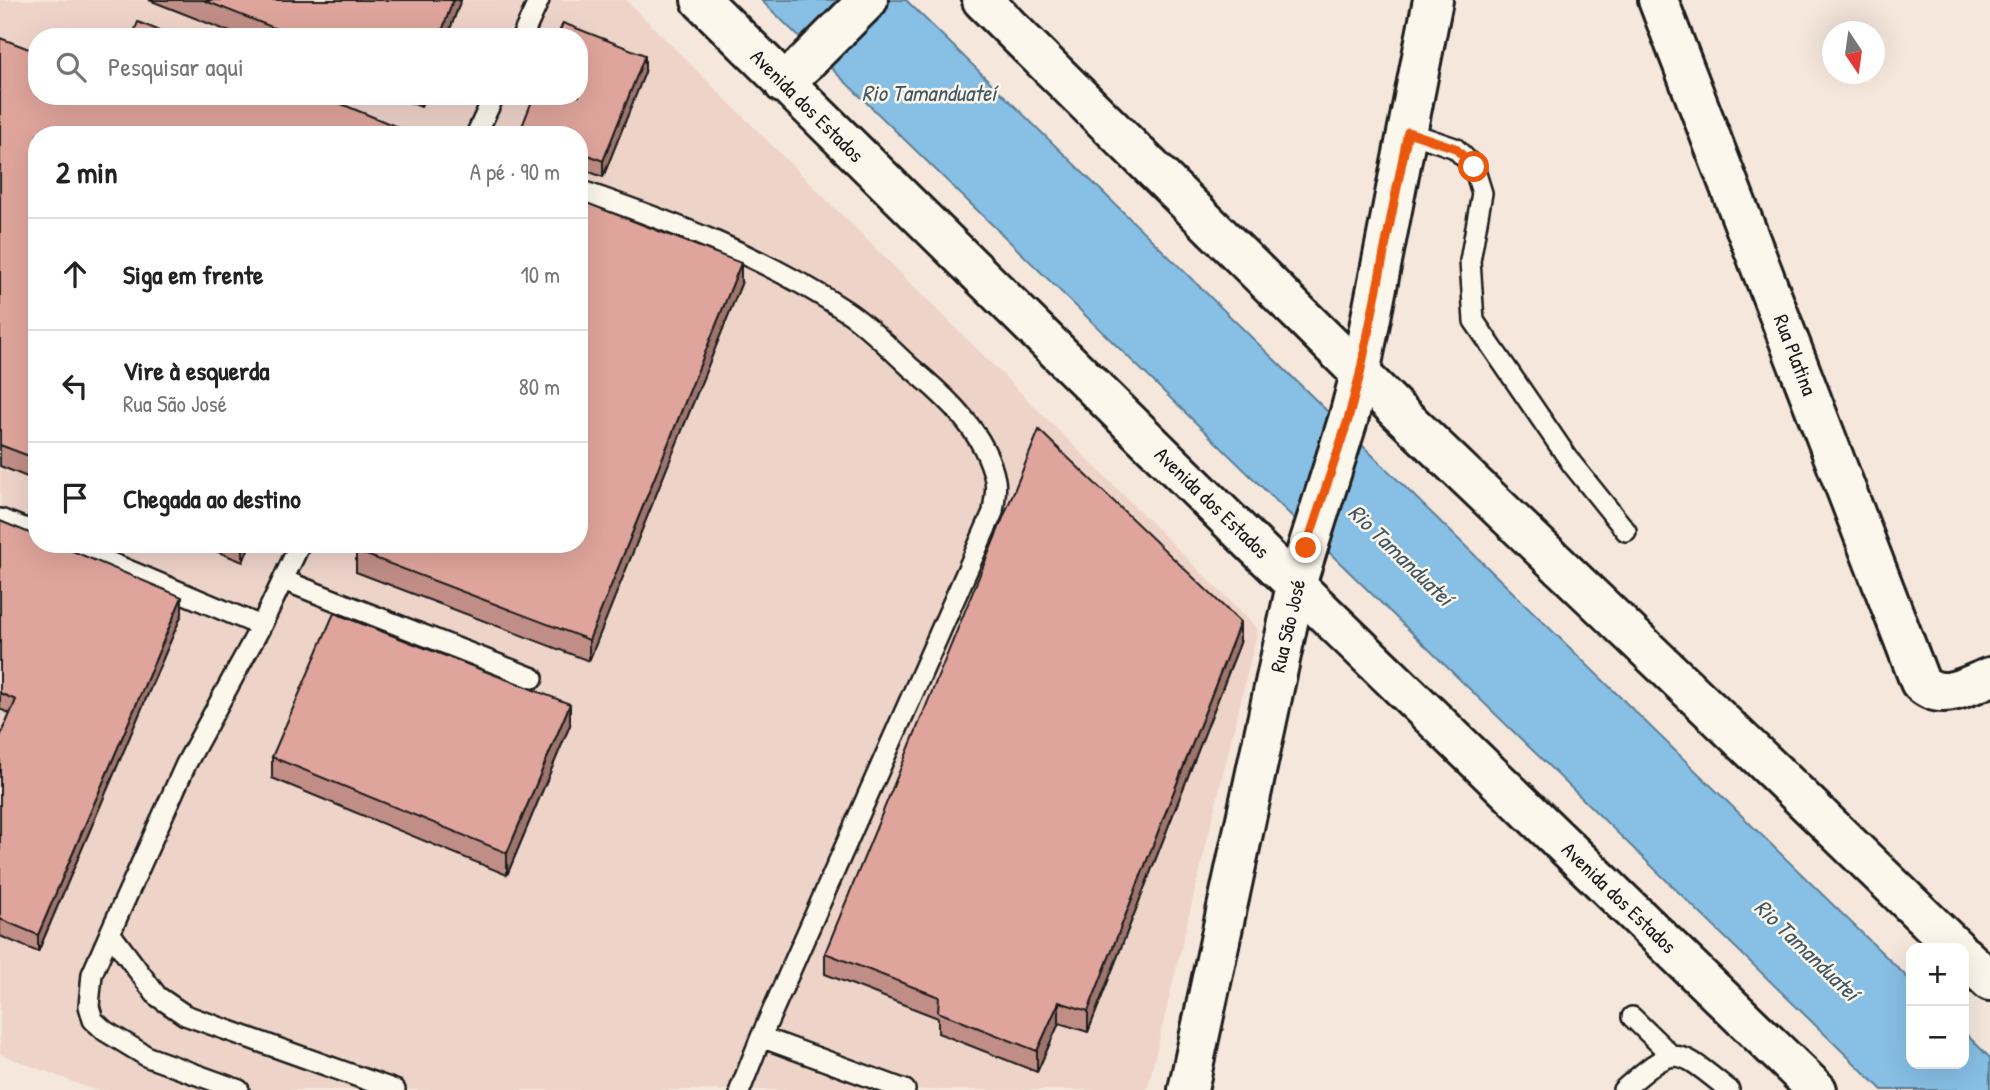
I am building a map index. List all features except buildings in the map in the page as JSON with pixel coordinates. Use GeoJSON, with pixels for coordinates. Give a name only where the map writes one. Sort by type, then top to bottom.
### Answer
{"type":"FeatureCollection","features":[{"type":"Feature","properties":{"kind":"main road","name":"Avenida dos Estados"},"geometry":{"type":"LineString","coordinates":[[701,0],[1296,585],[1817,1090]]}},
{"type":"Feature","properties":{"kind":"main road"},"geometry":{"type":"LineString","coordinates":[[784,84],[868,0]]}},
{"type":"Feature","properties":{"kind":"main road"},"geometry":{"type":"LineString","coordinates":[[982,0],[1360,374],[1951,943]]}},
{"type":"Feature","properties":{"kind":"main road","name":"Rua São José"},"geometry":{"type":"LineString","coordinates":[[1188,1090],[1296,585],[1360,374],[1433,0]]}},
{"type":"Feature","properties":{"kind":"main road","name":"Rua Platina"},"geometry":{"type":"LineString","coordinates":[[1658,0],[1920,682],[1927,690],[1946,694],[1990,677]]}},
{"type":"Feature","properties":{"kind":"main road"},"geometry":{"type":"LineString","coordinates":[[1969,961],[1990,981]]}},
{"type":"Feature","properties":{"kind":"lane"},"geometry":{"type":"LineString","coordinates":[[526,28],[539,0]]}},
{"type":"Feature","properties":{"kind":"lane"},"geometry":{"type":"LineString","coordinates":[[479,126],[490,105]]}},
{"type":"Feature","properties":{"kind":"lane"},"geometry":{"type":"LineString","coordinates":[[1408,132],[1455,148],[1474,167],[1482,194],[1470,261],[1474,321],[1572,464],[1626,531]]}},
{"type":"Feature","properties":{"kind":"lane"},"geometry":{"type":"LineString","coordinates":[[588,193],[684,227],[766,265],[848,312],[945,397],[971,429],[987,455],[996,482],[993,512],[740,1090]]}},
{"type":"Feature","properties":{"kind":"lane"},"geometry":{"type":"LineString","coordinates":[[0,519],[28,530]]}},
{"type":"Feature","properties":{"kind":"lane"},"geometry":{"type":"LineString","coordinates":[[87,553],[261,626]]}},
{"type":"Feature","properties":{"kind":"lane"},"geometry":{"type":"LineString","coordinates":[[239,1090],[148,1056],[105,1031],[93,1020],[89,1006],[92,974],[186,764],[261,626],[296,553]]}},
{"type":"Feature","properties":{"kind":"lane"},"geometry":{"type":"LineString","coordinates":[[283,580],[533,678]]}},
{"type":"Feature","properties":{"kind":"lane"},"geometry":{"type":"LineString","coordinates":[[110,933],[157,996],[185,1014],[395,1090]]}},
{"type":"Feature","properties":{"kind":"lane"},"geometry":{"type":"LineString","coordinates":[[1632,1017],[1671,1055],[1690,1059],[1729,1090]]}},
{"type":"Feature","properties":{"kind":"lane"},"geometry":{"type":"LineString","coordinates":[[761,1037],[905,1090]]}},
{"type":"Feature","properties":{"kind":"lane"},"geometry":{"type":"LineString","coordinates":[[1623,1090],[1654,1063],[1671,1055]]}},
{"type":"Feature","properties":{"kind":"shaded area"},"geometry":{"type":"Polygon","coordinates":[[[0,0],[626,0],[1258,629],[1147,1090],[94,1090],[0,1054],[0,0]]]}},
{"type":"Feature","properties":{"kind":"water","name":"Rio Tamanduateí"},"geometry":{"type":"Polygon","coordinates":[[[761,0],[906,0],[1906,976],[1906,1069],[1969,1069],[1969,1037],[1990,1058],[1990,1090],[1882,1090],[761,0]]]}},
{"type":"Feature","properties":{"kind":"route"},"geometry":{"type":"LineString","coordinates":[[1306,548],[1348,420],[1360,374],[1408,132],[1455,148],[1474,167]]}}]}
